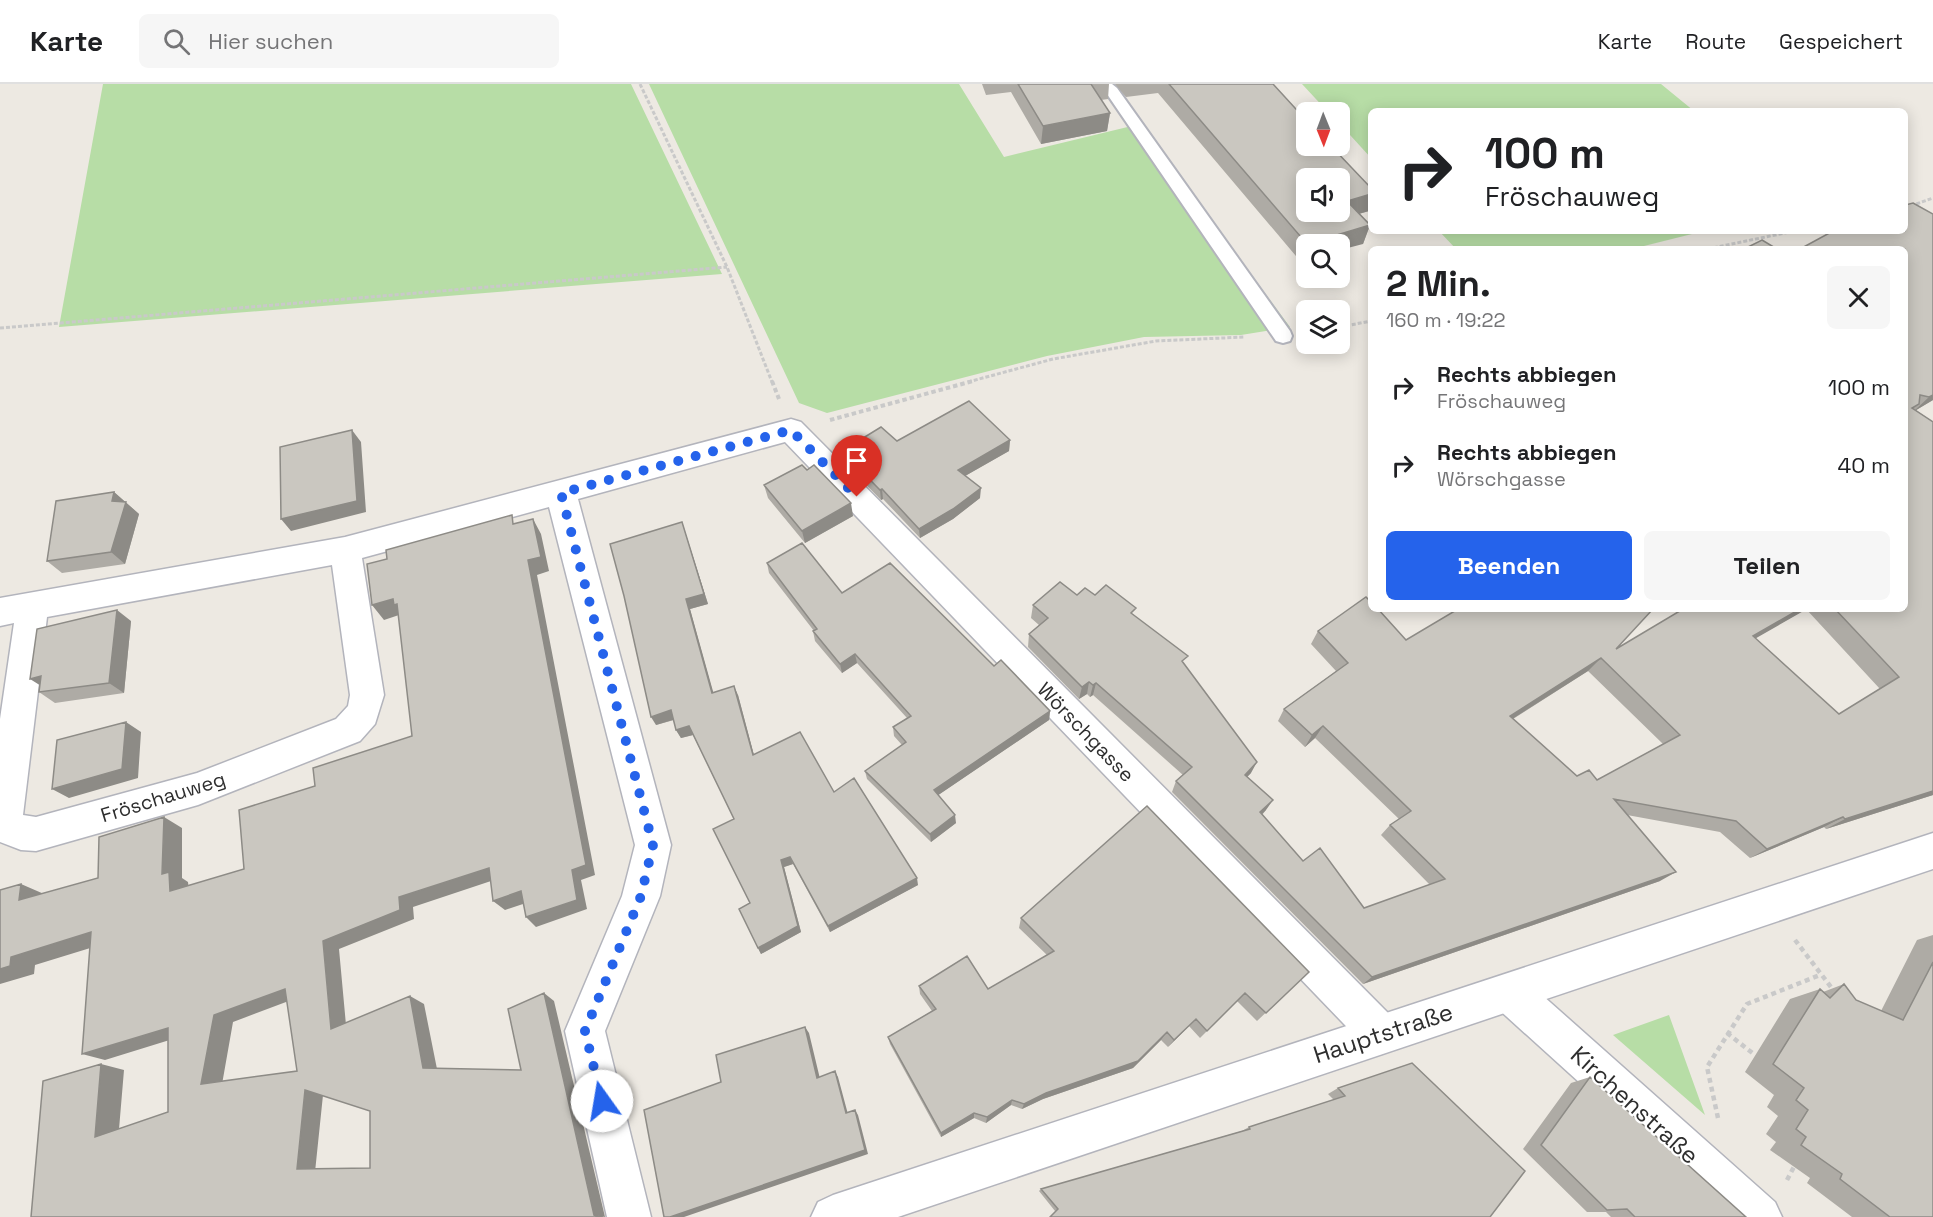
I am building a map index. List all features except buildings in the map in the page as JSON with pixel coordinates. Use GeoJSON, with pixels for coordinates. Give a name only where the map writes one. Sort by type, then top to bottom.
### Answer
{"type":"FeatureCollection","features":[{"type":"Feature","properties":{"kind":"street","name":"Fröschauweg"},"geometry":{"type":"LineString","coordinates":[[345,550],[367,695],[363,713],[348,730],[198,789],[36,834],[15,832],[8,826],[4,819],[16,609],[345,550],[791,430]]}},
{"type":"Feature","properties":{"kind":"street","name":"Wörschgasse"},"geometry":{"type":"LineString","coordinates":[[791,430],[1381,1034]]}},
{"type":"Feature","properties":{"kind":"street"},"geometry":{"type":"LineString","coordinates":[[561,493],[653,845],[641,896],[585,1031],[629,1217]]}},
{"type":"Feature","properties":{"kind":"street","name":"Hauptstraße"},"geometry":{"type":"LineString","coordinates":[[833,1217],[1933,851]]}},
{"type":"Feature","properties":{"kind":"street","name":"Kirchenstraße"},"geometry":{"type":"LineString","coordinates":[[1510,993],[1760,1217]]}},
{"type":"Feature","properties":{"kind":"lane"},"geometry":{"type":"LineString","coordinates":[[1101,84],[1112,91],[1283,336]]}},
{"type":"Feature","properties":{"kind":"path"},"geometry":{"type":"LineString","coordinates":[[640,84],[727,267],[791,430],[1053,359],[1156,340],[1283,336]]}},
{"type":"Feature","properties":{"kind":"path"},"geometry":{"type":"LineString","coordinates":[[1908,207],[1933,198]]}},
{"type":"Feature","properties":{"kind":"path"},"geometry":{"type":"LineString","coordinates":[[1722,246],[1780,234]]}},
{"type":"Feature","properties":{"kind":"path"},"geometry":{"type":"LineString","coordinates":[[0,328],[727,267]]}},
{"type":"Feature","properties":{"kind":"path"},"geometry":{"type":"LineString","coordinates":[[1350,325],[1368,322]]}},
{"type":"Feature","properties":{"kind":"path"},"geometry":{"type":"LineString","coordinates":[[1770,905],[1820,975],[1842,1000]]}},
{"type":"Feature","properties":{"kind":"path"},"geometry":{"type":"LineString","coordinates":[[1725,1124],[1716,1116],[1707,1067],[1727,1033],[1747,1004],[1820,975]]}},
{"type":"Feature","properties":{"kind":"path"},"geometry":{"type":"LineString","coordinates":[[1727,1033],[1755,1054]]}},
{"type":"Feature","properties":{"kind":"path"},"geometry":{"type":"LineString","coordinates":[[1760,1217],[1787,1180],[1797,1160]]}},
{"type":"Feature","properties":{"kind":"path"},"geometry":{"type":"LineString","coordinates":[[1778,1172],[1787,1180]]}},
{"type":"Feature","properties":{"kind":"green space"},"geometry":{"type":"Polygon","coordinates":[[[103,84],[631,84],[722,274],[59,327],[103,84]]]}},
{"type":"Feature","properties":{"kind":"green space"},"geometry":{"type":"Polygon","coordinates":[[[649,84],[959,84],[1004,157],[1140,124],[1290,327],[1241,335],[1144,337],[1047,356],[827,413],[799,403],[649,84]]]}},
{"type":"Feature","properties":{"kind":"green space"},"geometry":{"type":"Polygon","coordinates":[[[1302,84],[1661,84],[1690,108],[1368,108],[1368,155],[1350,135],[1350,102],[1319,102],[1302,84]]]}},
{"type":"Feature","properties":{"kind":"green space"},"geometry":{"type":"Polygon","coordinates":[[[1442,234],[1692,234],[1644,246],[1453,246],[1442,234]]]}},
{"type":"Feature","properties":{"kind":"green space"},"geometry":{"type":"Polygon","coordinates":[[[1669,1015],[1705,1115],[1613,1035],[1669,1015]]]}},
{"type":"Feature","properties":{"kind":"route"},"geometry":{"type":"LineString","coordinates":[[602,1101],[585,1031],[641,896],[653,845],[561,493],[791,430],[857,497]]}}]}
